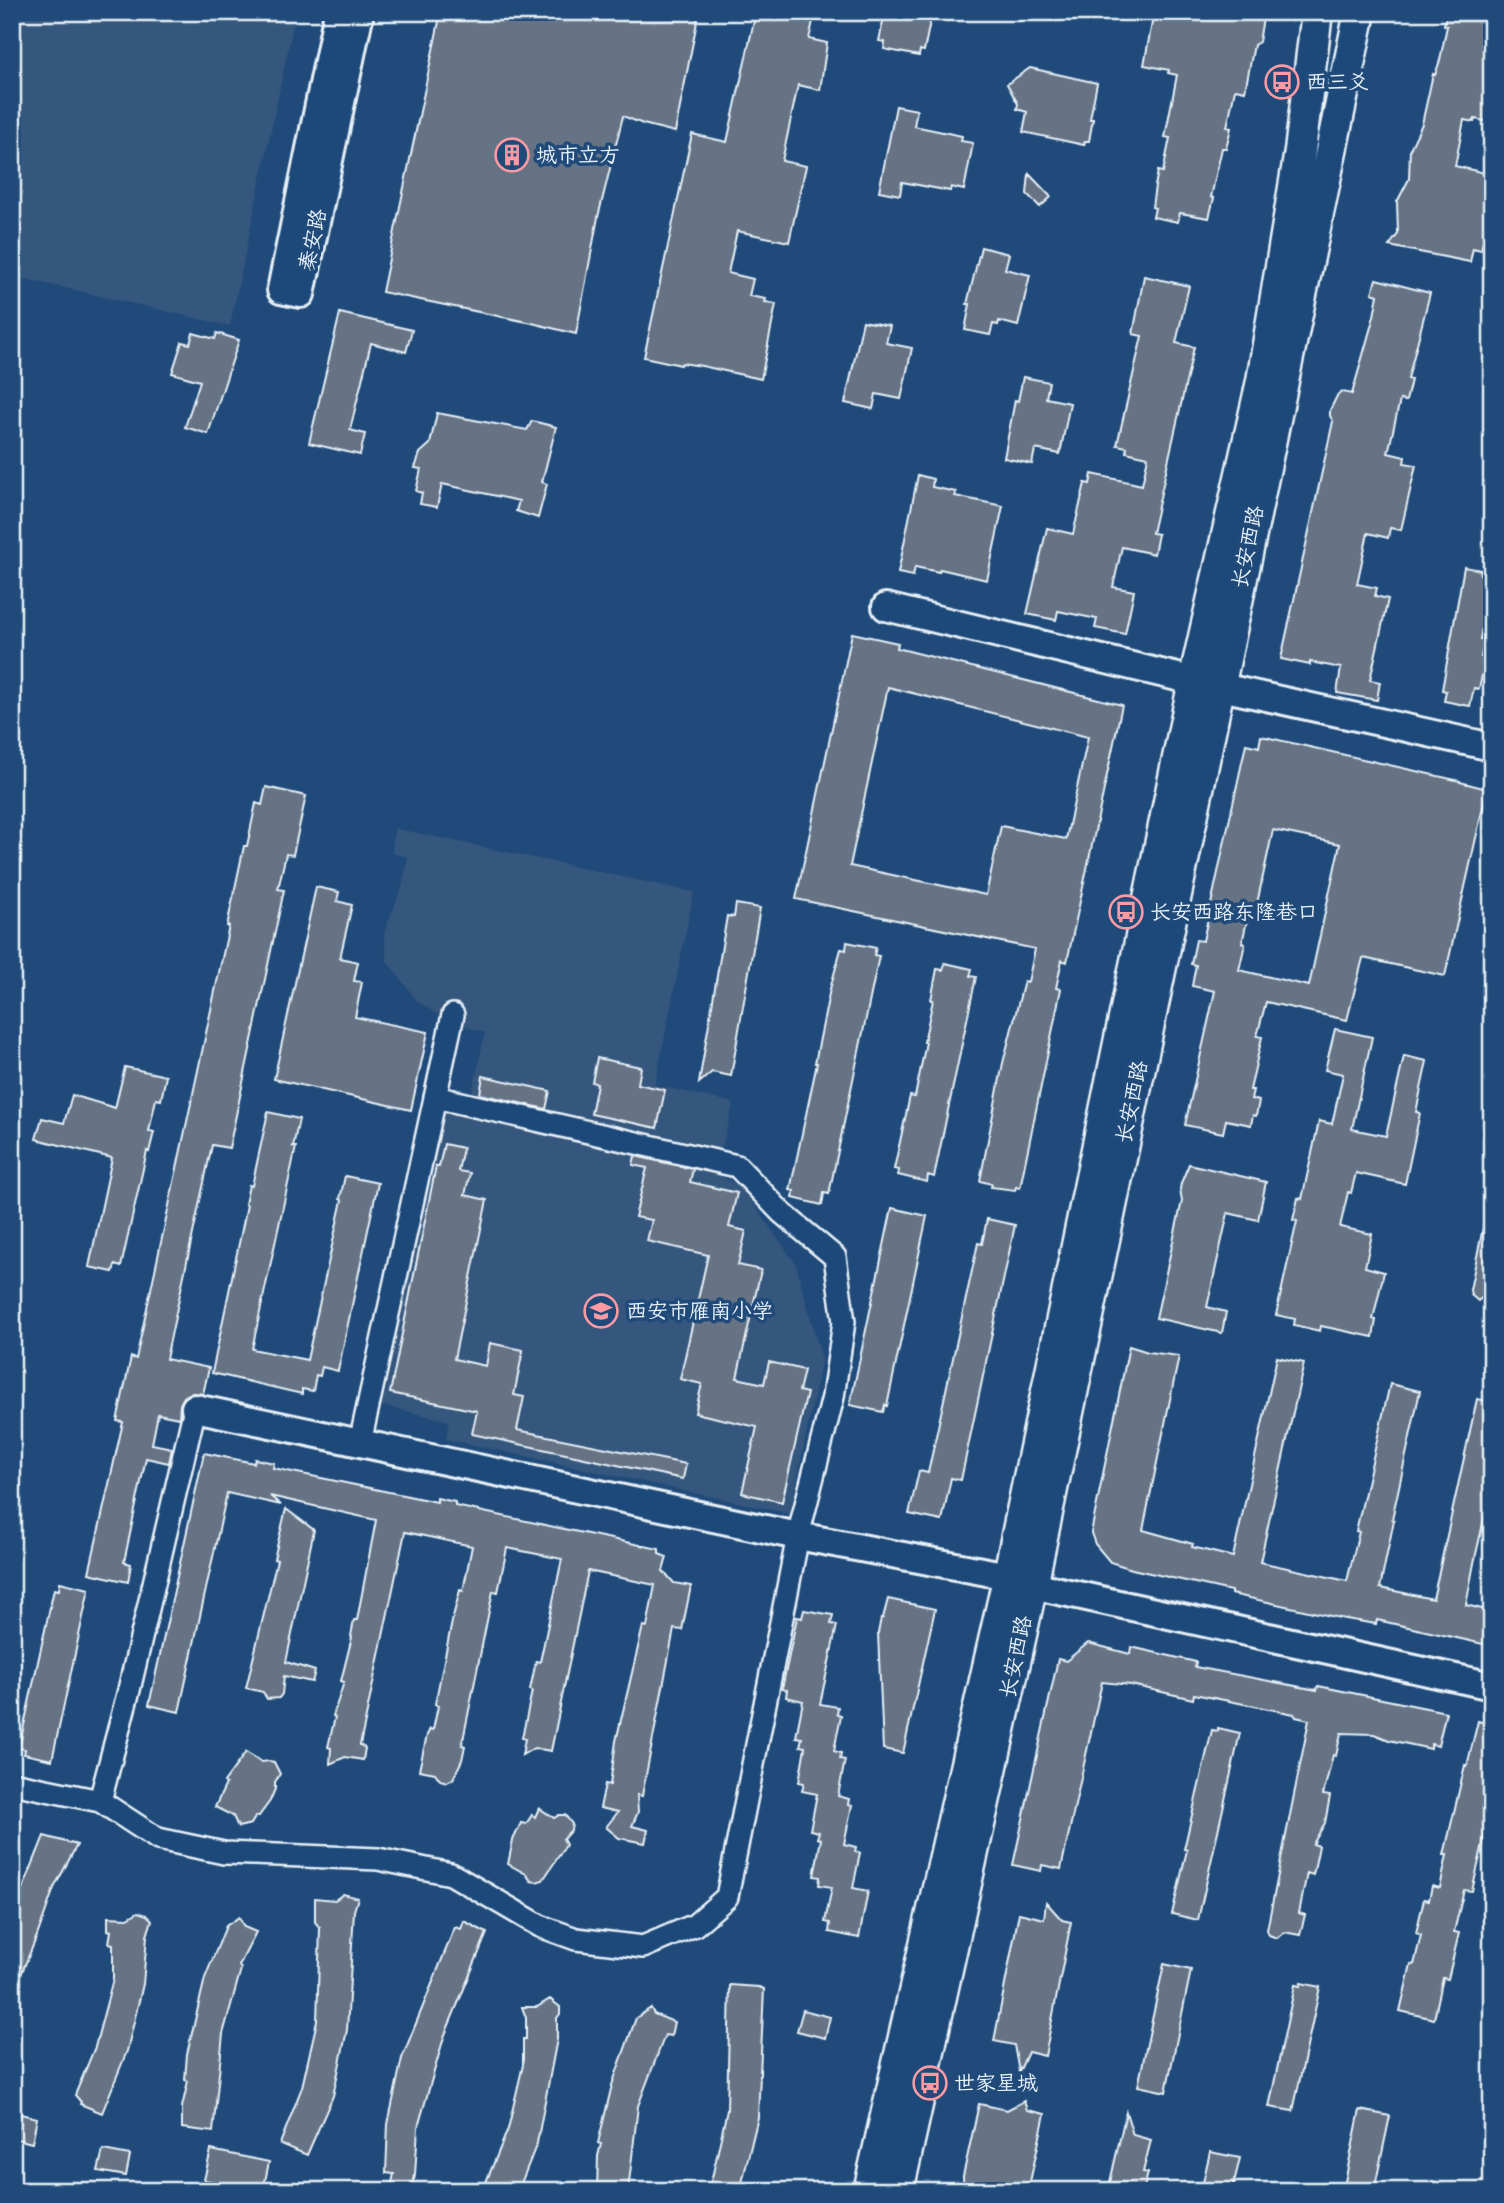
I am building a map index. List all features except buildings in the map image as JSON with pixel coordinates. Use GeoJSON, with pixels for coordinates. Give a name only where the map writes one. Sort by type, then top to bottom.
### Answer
{"type":"FeatureCollection","features":[{"type":"Feature","properties":{"kind":"main road","name":"长安西路"},"geometry":{"type":"LineString","coordinates":[[1207,683],[1262,381],[1300,151],[1317,12]]}},
{"type":"Feature","properties":{"kind":"main road","name":"长安西路"},"geometry":{"type":"LineString","coordinates":[[898,2191],[1020,1581],[1207,683],[1360,12]]}},
{"type":"Feature","properties":{"kind":"main road","name":"长安西路"},"geometry":{"type":"LineString","coordinates":[[869,2191],[1020,1581]]}},
{"type":"Feature","properties":{"kind":"street","name":"秦安路"},"geometry":{"type":"LineString","coordinates":[[338,12],[281,290],[301,294],[360,12]]}},
{"type":"Feature","properties":{"kind":"street"},"geometry":{"type":"LineString","coordinates":[[886,607],[1492,747]]}},
{"type":"Feature","properties":{"kind":"street"},"geometry":{"type":"LineString","coordinates":[[360,1443],[453,1015]]}},
{"type":"Feature","properties":{"kind":"street"},"geometry":{"type":"LineString","coordinates":[[12,1783],[100,1801],[158,1839],[224,1853],[378,1858],[451,1874],[540,1926],[576,1939],[643,1947],[695,1925],[727,1897],[799,1536],[833,1397],[844,1322],[835,1257],[782,1213],[737,1166],[435,1097]]}},
{"type":"Feature","properties":{"kind":"street"},"geometry":{"type":"LineString","coordinates":[[100,1801],[129,1690],[195,1408],[1020,1581],[1492,1686]]}},
{"type":"Feature","properties":{"kind":"shaded area"},"geometry":{"type":"Polygon","coordinates":[[[12,12],[296,12],[230,326],[12,276],[12,12]]]}},
{"type":"Feature","properties":{"kind":"shaded area"},"geometry":{"type":"Polygon","coordinates":[[[394,828],[694,892],[655,1085],[734,1103],[719,1158],[470,1102],[485,1033],[444,1019],[417,1001],[387,961],[384,932],[402,887],[408,857],[392,853],[394,828]]]}},
{"type":"Feature","properties":{"kind":"shaded area","name":"西安市雁南小学"},"geometry":{"type":"Polygon","coordinates":[[[439,1105],[697,1161],[743,1189],[796,1264],[822,1359],[790,1514],[446,1439],[449,1421],[374,1404],[439,1105]]]}},
{"type":"Feature","properties":{"kind":"place","name":"西三爻"},"geometry":{"type":"Point","coordinates":[1282,82]}},
{"type":"Feature","properties":{"kind":"place","name":"城市立方"},"geometry":{"type":"Point","coordinates":[512,155]}},
{"type":"Feature","properties":{"kind":"place","name":"长安西路东隆巷口"},"geometry":{"type":"Point","coordinates":[1126,912]}},
{"type":"Feature","properties":{"kind":"place","name":"西安市雁南小学"},"geometry":{"type":"Point","coordinates":[601,1311]}},
{"type":"Feature","properties":{"kind":"place","name":"世家星城"},"geometry":{"type":"Point","coordinates":[930,2083]}}]}
